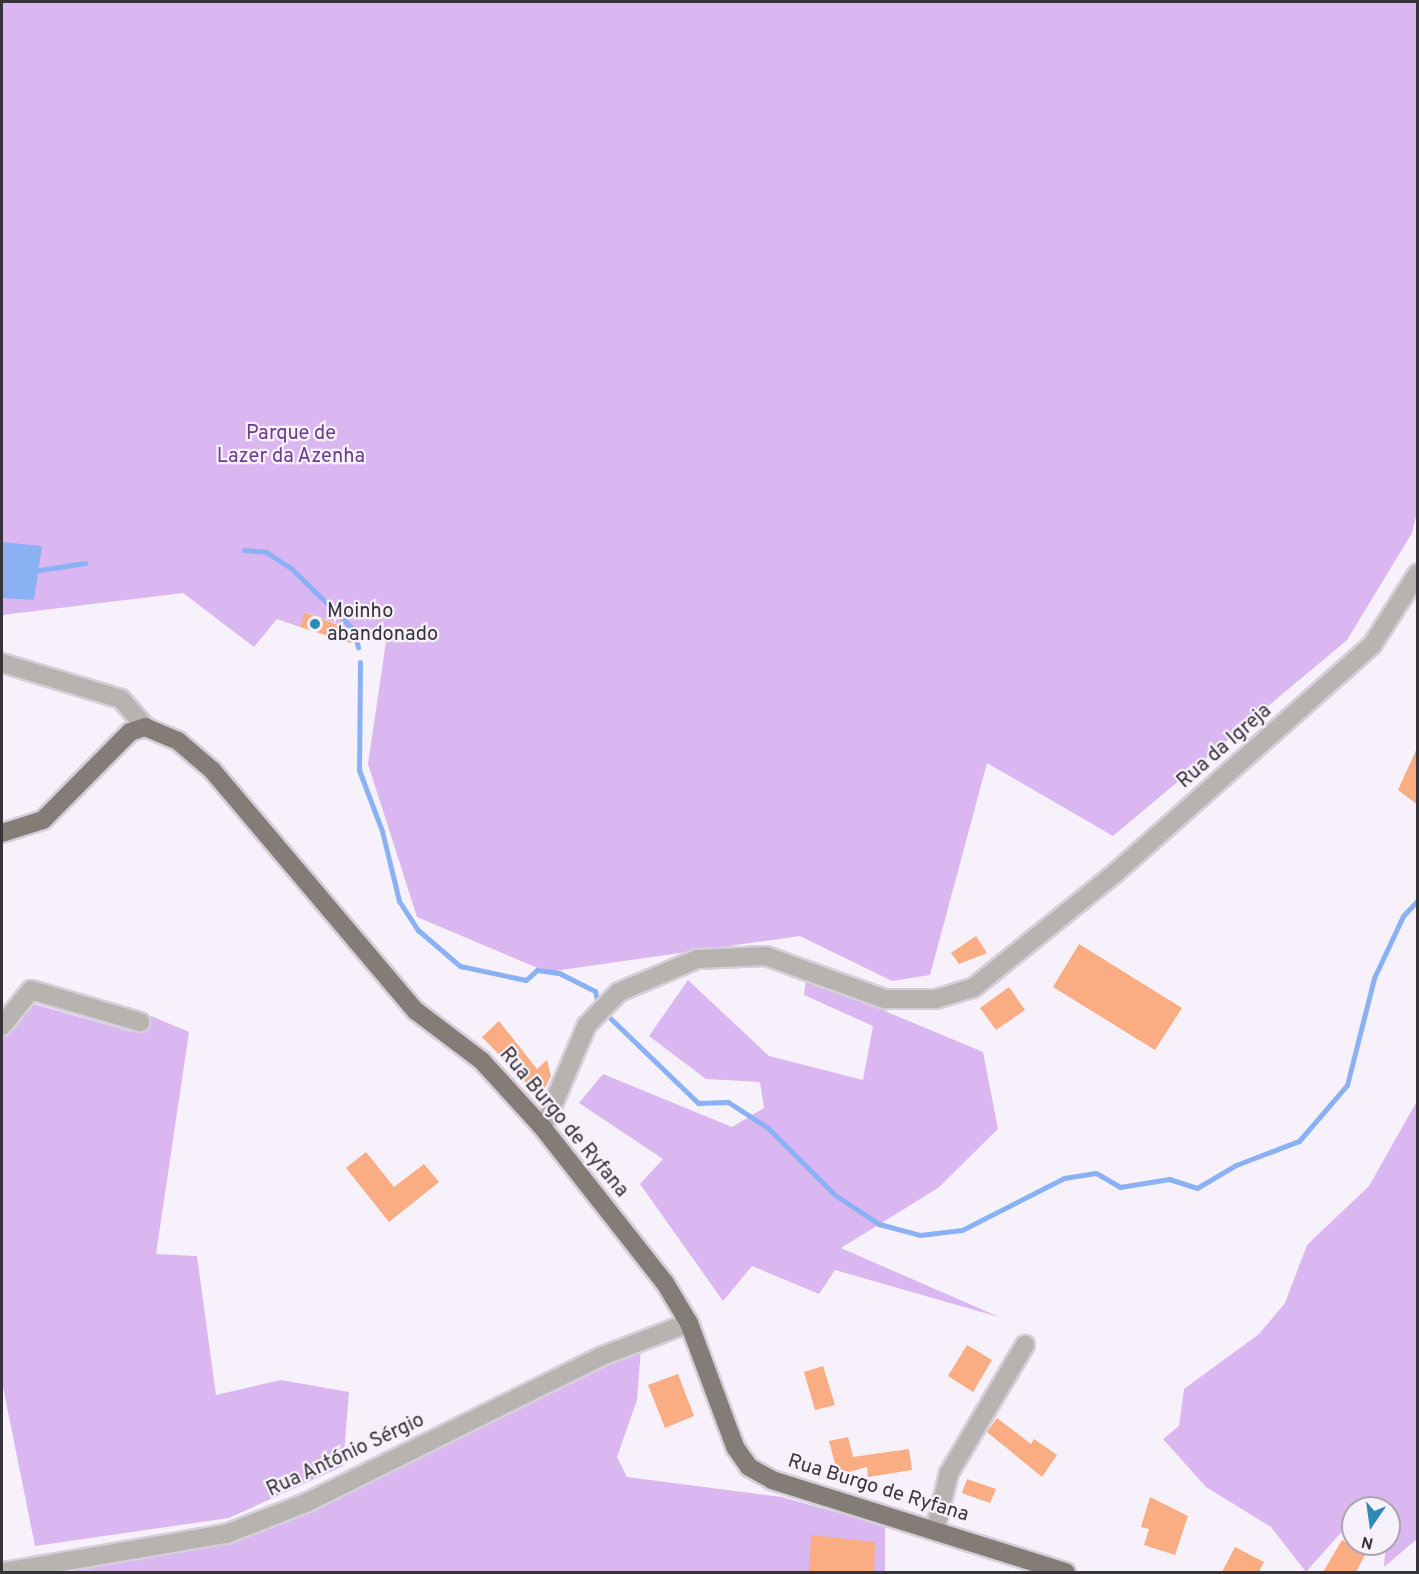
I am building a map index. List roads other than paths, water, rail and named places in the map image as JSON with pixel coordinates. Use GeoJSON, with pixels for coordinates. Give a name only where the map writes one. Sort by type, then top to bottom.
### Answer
{"type":"FeatureCollection","features":[{"type":"Feature","properties":{"kind":"main road"},"geometry":{"type":"LineString","coordinates":[[2,833],[43,820],[118,740],[145,727]]}},
{"type":"Feature","properties":{"kind":"main road","name":"Rua Burgo de Ryfana"},"geometry":{"type":"LineString","coordinates":[[145,727],[178,741],[212,770],[384,977],[416,1011],[482,1061],[543,1128],[665,1283],[689,1323],[735,1447],[749,1467],[772,1480],[1066,1572]]}},
{"type":"Feature","properties":{"kind":"street","name":"Rua da Igreja"},"geometry":{"type":"LineString","coordinates":[[543,1128],[588,1025],[619,992],[696,960],[766,956],[885,999],[936,999],[973,988],[1041,935],[1372,645],[1418,573]]}},
{"type":"Feature","properties":{"kind":"street"},"geometry":{"type":"LineString","coordinates":[[2,663],[121,699],[145,727]]}},
{"type":"Feature","properties":{"kind":"street"},"geometry":{"type":"LineString","coordinates":[[2,1026],[31,990],[140,1022]]}},
{"type":"Feature","properties":{"kind":"street","name":"Rua António Sérgio"},"geometry":{"type":"LineString","coordinates":[[3,1572],[226,1534],[308,1502],[600,1357],[689,1323]]}},
{"type":"Feature","properties":{"kind":"street"},"geometry":{"type":"LineString","coordinates":[[935,1530],[949,1473],[1025,1345]]}},
{"type":"Feature","properties":{"kind":"water"},"geometry":{"type":"Polygon","coordinates":[[[2,542],[42,546],[34,600],[2,598],[2,542]]]}},
{"type":"Feature","properties":{"kind":"waterway"},"geometry":{"type":"LineString","coordinates":[[244,550],[266,552],[292,569],[354,630],[358,648]]}},
{"type":"Feature","properties":{"kind":"waterway"},"geometry":{"type":"LineString","coordinates":[[33,571],[85,563]]}},
{"type":"Feature","properties":{"kind":"waterway"},"geometry":{"type":"LineString","coordinates":[[360,662],[359,770],[382,831],[399,901],[418,930],[460,966],[526,980],[537,970],[559,973],[595,991],[597,1000]]}},
{"type":"Feature","properties":{"kind":"waterway"},"geometry":{"type":"LineString","coordinates":[[607,1015],[698,1103],[728,1102],[768,1128],[835,1195],[879,1224],[920,1235],[962,1230],[1064,1178],[1096,1173],[1120,1187],[1169,1179],[1197,1188],[1236,1165],[1299,1141],[1347,1085],[1374,978],[1403,916],[1418,900]]}},
{"type":"Feature","properties":{"kind":"place","name":"Moinho abandonado"},"geometry":{"type":"Point","coordinates":[315,624]}},
{"type":"Feature","properties":{"kind":"park label","name":"Parque de Lazer da Azenha"},"geometry":{"type":"Point","coordinates":[291,446]}}]}
